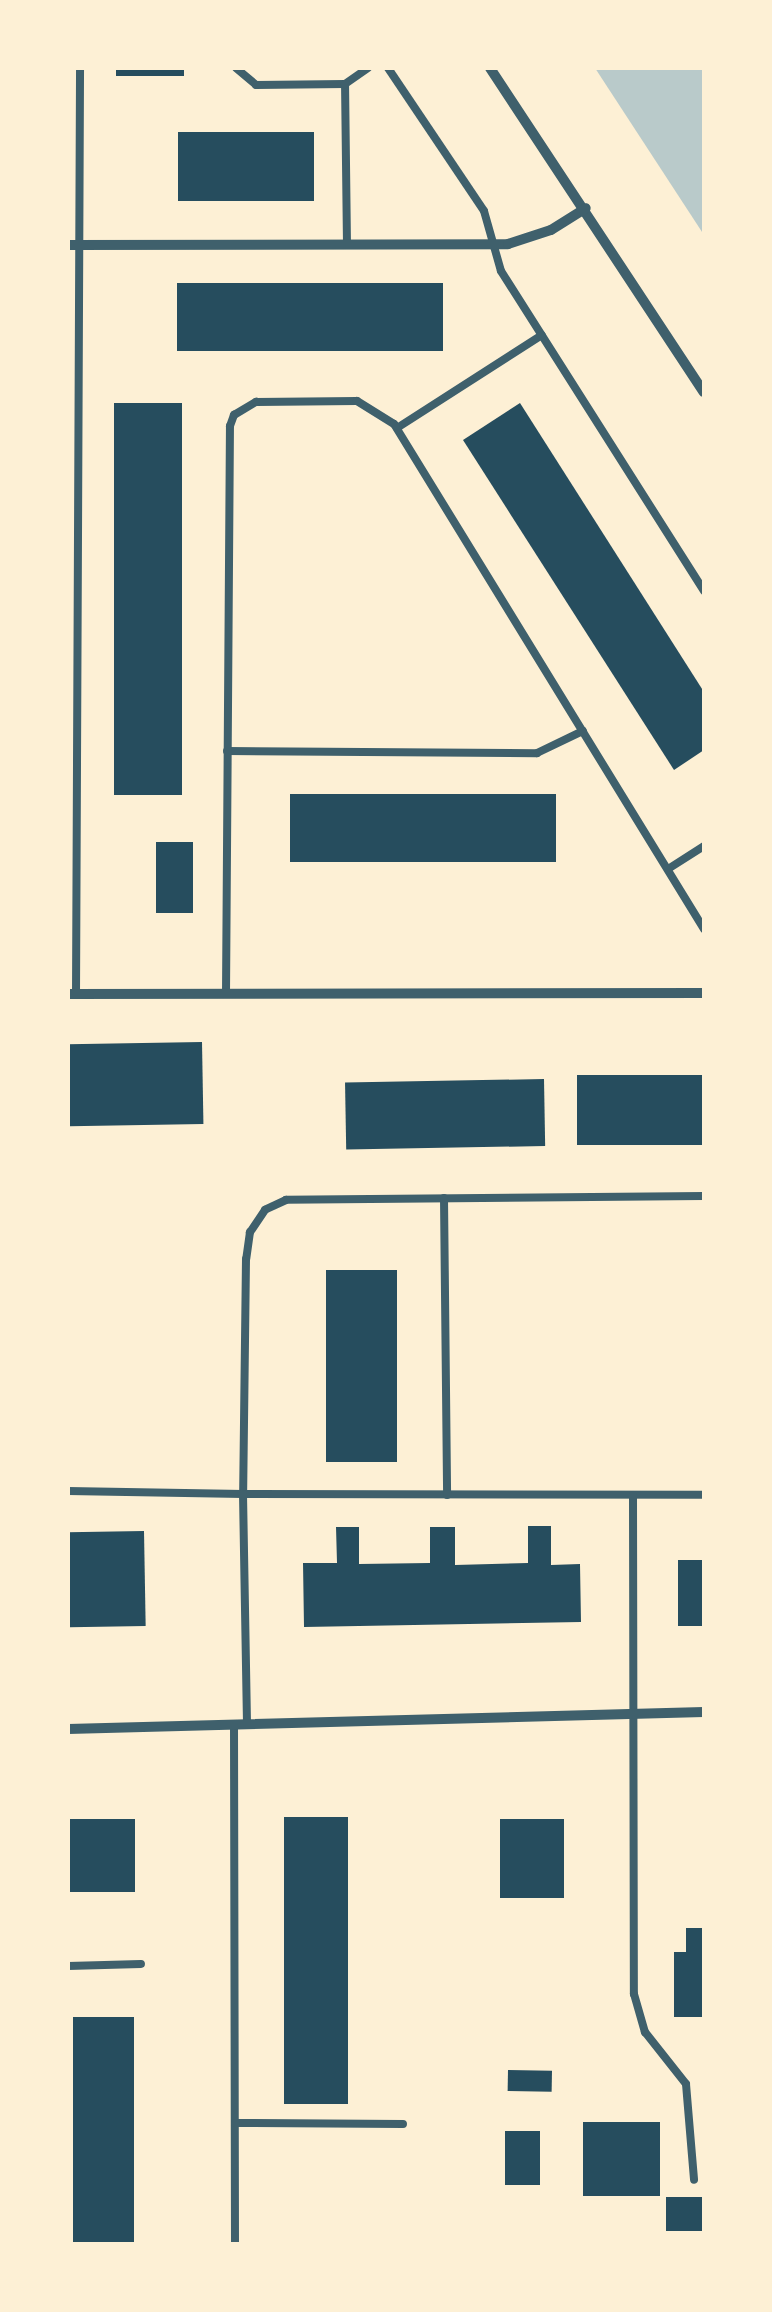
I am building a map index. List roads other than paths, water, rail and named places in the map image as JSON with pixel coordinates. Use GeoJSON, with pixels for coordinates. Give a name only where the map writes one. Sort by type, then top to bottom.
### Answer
{"type":"FeatureCollection","features":[{"type":"Feature","properties":{"kind":"street"},"geometry":{"type":"LineString","coordinates":[[490,68],[704,392]]}},
{"type":"Feature","properties":{"kind":"street"},"geometry":{"type":"LineString","coordinates":[[74,245],[494,244],[540,234],[586,208]]}},
{"type":"Feature","properties":{"kind":"street"},"geometry":{"type":"LineString","coordinates":[[72,994],[704,993]]}},
{"type":"Feature","properties":{"kind":"street"},"geometry":{"type":"LineString","coordinates":[[68,1729],[704,1712]]}},
{"type":"Feature","properties":{"kind":"lane"},"geometry":{"type":"LineString","coordinates":[[72,994],[74,245],[80,68]]}},
{"type":"Feature","properties":{"kind":"lane"},"geometry":{"type":"LineString","coordinates":[[236,68],[256,85],[344,84],[368,68]]}},
{"type":"Feature","properties":{"kind":"lane"},"geometry":{"type":"LineString","coordinates":[[388,68],[484,211],[501,272],[704,592]]}},
{"type":"Feature","properties":{"kind":"lane"},"geometry":{"type":"LineString","coordinates":[[344,84],[347,244]]}},
{"type":"Feature","properties":{"kind":"lane"},"geometry":{"type":"LineString","coordinates":[[397,428],[542,334]]}},
{"type":"Feature","properties":{"kind":"lane"},"geometry":{"type":"LineString","coordinates":[[226,994],[234,415],[256,402],[357,401],[384,412],[704,929]]}},
{"type":"Feature","properties":{"kind":"lane"},"geometry":{"type":"LineString","coordinates":[[227,751],[538,752],[583,731]]}},
{"type":"Feature","properties":{"kind":"lane"},"geometry":{"type":"LineString","coordinates":[[668,870],[704,846]]}},
{"type":"Feature","properties":{"kind":"lane"},"geometry":{"type":"LineString","coordinates":[[235,2244],[246,1259],[250,1232],[265,1210],[286,1200],[704,1196]]}},
{"type":"Feature","properties":{"kind":"lane"},"geometry":{"type":"LineString","coordinates":[[444,1198],[447,1495]]}},
{"type":"Feature","properties":{"kind":"lane"},"geometry":{"type":"LineString","coordinates":[[68,1491],[704,1495]]}},
{"type":"Feature","properties":{"kind":"lane"},"geometry":{"type":"LineString","coordinates":[[632,1495],[636,1713],[634,1994],[645,2032],[686,2084],[694,2180]]}},
{"type":"Feature","properties":{"kind":"lane"},"geometry":{"type":"LineString","coordinates":[[68,1966],[141,1964]]}},
{"type":"Feature","properties":{"kind":"lane"},"geometry":{"type":"LineString","coordinates":[[235,2123],[403,2124]]}}]}
